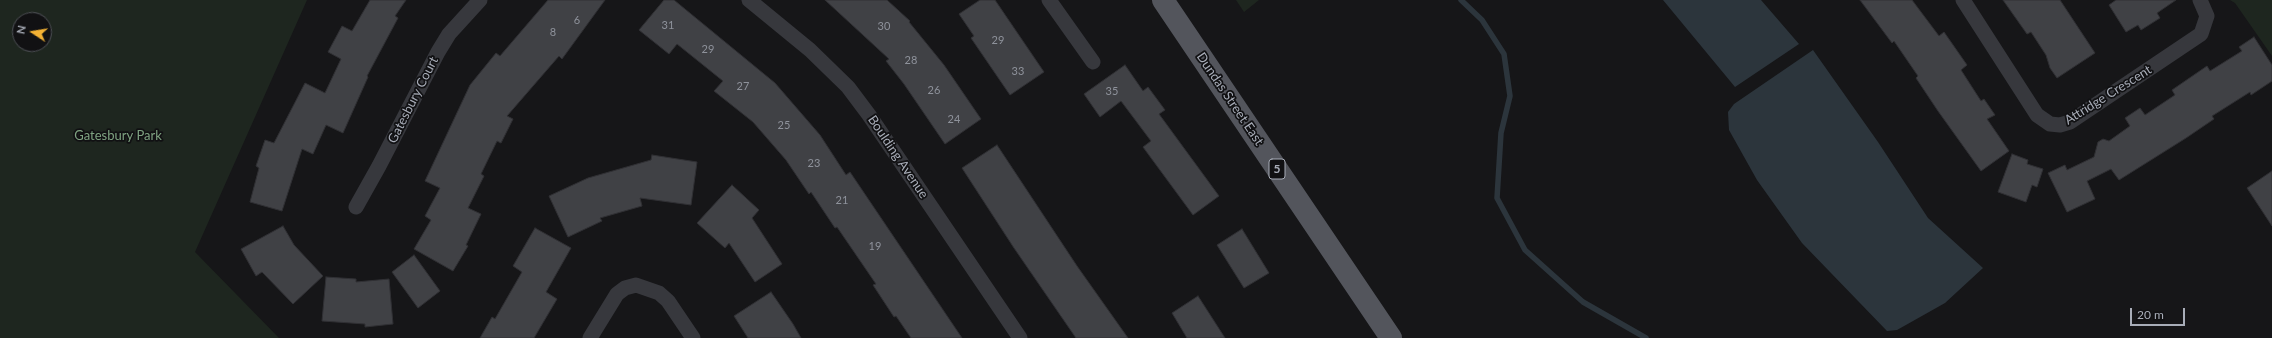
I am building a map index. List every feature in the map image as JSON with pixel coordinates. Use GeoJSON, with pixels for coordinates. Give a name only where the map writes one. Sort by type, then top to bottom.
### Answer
{"type":"FeatureCollection","features":[{"type":"Feature","properties":{"kind":"main road","name":"Dundas Street East"},"geometry":{"type":"LineString","coordinates":[[1163,0],[1390,338]]}},
{"type":"Feature","properties":{"kind":"street","name":"Gatesbury Court"},"geometry":{"type":"LineString","coordinates":[[356,207],[438,52],[449,34],[480,0]]}},
{"type":"Feature","properties":{"kind":"street","name":"Boulding Avenue"},"geometry":{"type":"LineString","coordinates":[[749,0],[810,50],[848,87],[873,121],[1020,338]]}},
{"type":"Feature","properties":{"kind":"street"},"geometry":{"type":"LineString","coordinates":[[1049,0],[1093,62]]}},
{"type":"Feature","properties":{"kind":"street","name":"Attridge Crescent"},"geometry":{"type":"LineString","coordinates":[[1963,0],[2037,115],[2050,124],[2060,125],[2070,122],[2201,34],[2207,16],[2200,0]]}},
{"type":"Feature","properties":{"kind":"street"},"geometry":{"type":"LineString","coordinates":[[590,338],[616,294],[625,288],[636,285],[659,293],[668,301],[694,338]]}},
{"type":"Feature","properties":{"kind":"green space","name":"Gatesbury Park"},"geometry":{"type":"Polygon","coordinates":[[[0,0],[307,0],[195,252],[279,338],[0,338],[0,0]]]}},
{"type":"Feature","properties":{"kind":"green space"},"geometry":{"type":"Polygon","coordinates":[[[1236,0],[1259,0],[1244,12],[1236,0]]]}},
{"type":"Feature","properties":{"kind":"green space"},"geometry":{"type":"Polygon","coordinates":[[[2230,0],[2272,0],[2272,56],[2235,3],[2230,0]]]}},
{"type":"Feature","properties":{"kind":"shaded area"},"geometry":{"type":"Polygon","coordinates":[[[1663,0],[1761,0],[1799,44],[1735,87],[1663,0]]]}},
{"type":"Feature","properties":{"kind":"shaded area"},"geometry":{"type":"Polygon","coordinates":[[[1813,50],[1878,142],[1928,218],[1983,268],[1945,303],[1897,330],[1887,331],[1802,243],[1757,180],[1729,130],[1728,112],[1734,104],[1813,50]]]}},
{"type":"Feature","properties":{"kind":"building"},"geometry":{"type":"Polygon","coordinates":[[[370,0],[406,0],[395,16],[398,18],[367,76],[368,77],[343,133],[326,125],[313,154],[302,149],[282,211],[250,202],[259,168],[256,166],[265,140],[274,143],[305,83],[325,93],[341,59],[328,52],[342,26],[352,31],[370,0]]]}},
{"type":"Feature","properties":{"kind":"building"},"geometry":{"type":"Polygon","coordinates":[[[548,0],[605,0],[562,59],[559,56],[507,116],[513,119],[501,143],[497,141],[481,174],[484,176],[468,208],[481,214],[466,245],[468,246],[453,271],[414,249],[431,220],[425,216],[440,188],[425,181],[470,85],[496,53],[500,56],[548,0]]]}},
{"type":"Feature","properties":{"kind":"building"},"geometry":{"type":"Polygon","coordinates":[[[664,0],[674,0],[775,83],[820,135],[846,175],[850,172],[962,338],[911,338],[896,316],[894,317],[873,285],[876,284],[837,227],[835,228],[811,192],[809,194],[786,160],[753,122],[714,91],[723,81],[677,44],[669,54],[639,30],[664,0]]]}},
{"type":"Feature","properties":{"kind":"building"},"geometry":{"type":"Polygon","coordinates":[[[825,0],[887,0],[910,21],[909,22],[944,65],[981,119],[945,144],[904,84],[886,61],[889,59],[825,0]]]}},
{"type":"Feature","properties":{"kind":"building"},"geometry":{"type":"Polygon","coordinates":[[[980,0],[995,0],[1044,72],[1010,95],[971,38],[974,36],[959,14],[980,0]]]}},
{"type":"Feature","properties":{"kind":"building"},"geometry":{"type":"Polygon","coordinates":[[[1860,0],[1912,0],[1939,36],[1944,32],[1967,65],[1961,70],[1981,101],[1984,99],[1995,115],[1987,119],[2009,151],[1981,171],[1938,111],[1916,78],[1918,76],[1894,41],[1892,43],[1860,0]]]}},
{"type":"Feature","properties":{"kind":"building"},"geometry":{"type":"Polygon","coordinates":[[[2003,0],[2060,0],[2095,53],[2057,78],[2050,68],[2046,55],[2031,32],[2027,34],[2003,0]]]}},
{"type":"Feature","properties":{"kind":"building"},"geometry":{"type":"Polygon","coordinates":[[[2116,0],[2176,0],[2157,13],[2160,18],[2141,30],[2138,25],[2126,32],[2109,5],[2116,0]]]}},
{"type":"Feature","properties":{"kind":"building"},"geometry":{"type":"Polygon","coordinates":[[[2254,37],[2272,65],[2272,81],[2251,95],[2250,92],[2212,116],[2214,119],[2119,180],[2111,169],[2087,181],[2095,199],[2067,212],[2048,173],[2065,165],[2067,170],[2094,157],[2098,142],[2103,139],[2109,141],[2130,126],[2125,118],[2140,108],[2145,115],[2175,95],[2172,90],[2207,66],[2210,71],[2242,51],[2239,47],[2254,37]]]}},
{"type":"Feature","properties":{"kind":"building"},"geometry":{"type":"Polygon","coordinates":[[[1125,65],[1143,91],[1148,87],[1165,110],[1159,114],[1219,196],[1193,215],[1143,147],[1151,141],[1121,101],[1100,117],[1084,94],[1125,65]]]}},
{"type":"Feature","properties":{"kind":"building"},"geometry":{"type":"Polygon","coordinates":[[[997,145],[1077,266],[1128,338],[1076,338],[1014,248],[962,168],[997,145]]]}},
{"type":"Feature","properties":{"kind":"building"},"geometry":{"type":"Polygon","coordinates":[[[2012,154],[2028,160],[2027,164],[2043,169],[2037,187],[2032,185],[2026,202],[1998,192],[2012,154]]]}},
{"type":"Feature","properties":{"kind":"building"},"geometry":{"type":"Polygon","coordinates":[[[652,155],[697,162],[691,205],[640,198],[642,206],[600,218],[602,221],[568,237],[549,196],[588,178],[651,160],[652,155]]]}},
{"type":"Feature","properties":{"kind":"building"},"geometry":{"type":"Polygon","coordinates":[[[2272,171],[2272,226],[2247,188],[2272,171]]]}},
{"type":"Feature","properties":{"kind":"building"},"geometry":{"type":"Polygon","coordinates":[[[732,185],[759,210],[752,218],[782,264],[755,282],[729,243],[725,248],[697,223],[732,185]]]}},
{"type":"Feature","properties":{"kind":"building"},"geometry":{"type":"Polygon","coordinates":[[[283,226],[294,245],[323,276],[293,304],[262,272],[256,276],[241,249],[283,226]]]}},
{"type":"Feature","properties":{"kind":"building"},"geometry":{"type":"Polygon","coordinates":[[[535,228],[571,248],[546,292],[557,299],[534,338],[480,338],[492,317],[495,319],[522,272],[513,266],[535,228]]]}},
{"type":"Feature","properties":{"kind":"building"},"geometry":{"type":"Polygon","coordinates":[[[1242,229],[1269,273],[1244,288],[1217,245],[1242,229]]]}},
{"type":"Feature","properties":{"kind":"building"},"geometry":{"type":"Polygon","coordinates":[[[414,255],[440,291],[418,308],[392,272],[414,255]]]}},
{"type":"Feature","properties":{"kind":"building"},"geometry":{"type":"Polygon","coordinates":[[[326,277],[356,279],[356,282],[389,279],[393,324],[365,327],[365,324],[322,321],[326,277]]]}},
{"type":"Feature","properties":{"kind":"building"},"geometry":{"type":"Polygon","coordinates":[[[771,292],[801,338],[748,338],[734,316],[771,292]]]}},
{"type":"Feature","properties":{"kind":"building"},"geometry":{"type":"Polygon","coordinates":[[[1198,296],[1225,338],[1187,338],[1172,313],[1198,296]]]}},
{"type":"Feature","properties":{"kind":"waterway"},"geometry":{"type":"LineString","coordinates":[[1461,0],[1482,20],[1504,54],[1510,96],[1501,133],[1497,198],[1525,250],[1583,302],[1646,338]]}}]}
